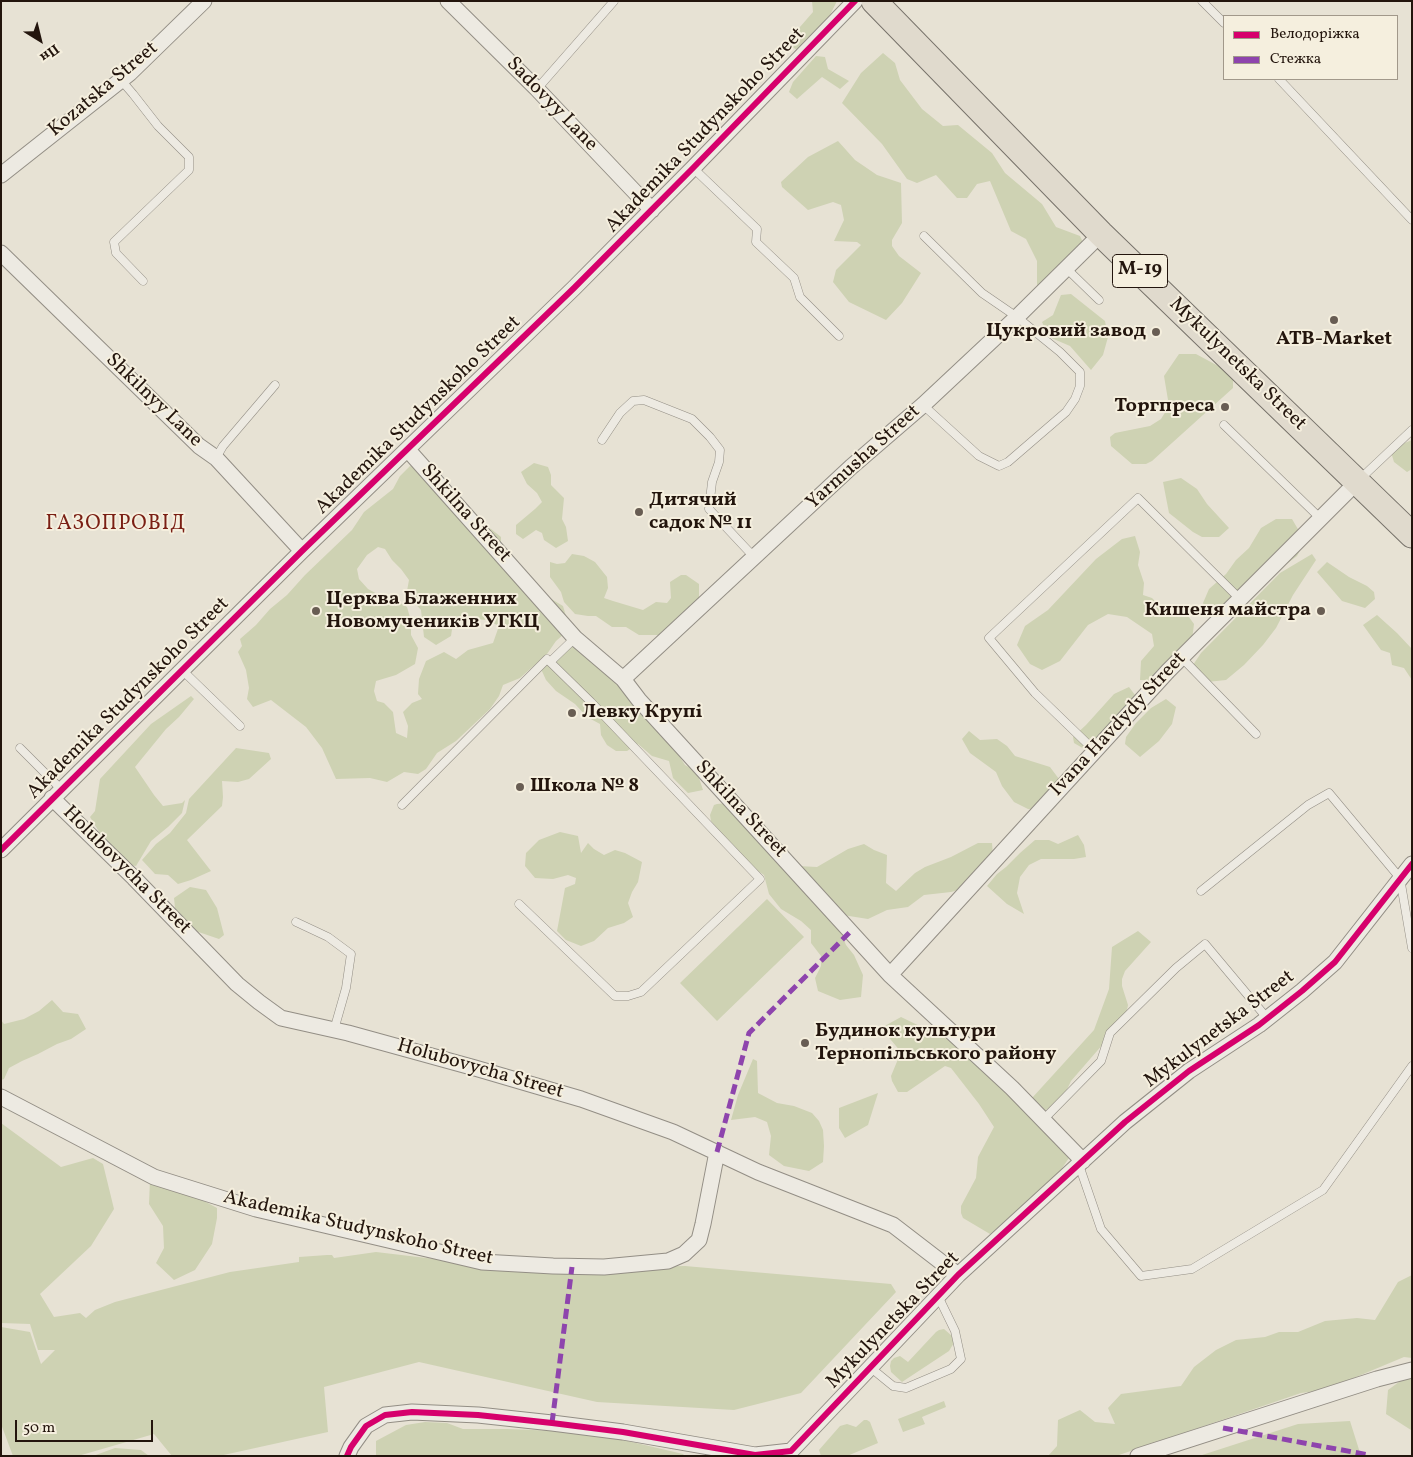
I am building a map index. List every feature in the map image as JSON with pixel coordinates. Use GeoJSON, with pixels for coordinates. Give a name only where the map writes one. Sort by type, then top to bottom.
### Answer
{"type":"FeatureCollection","features":[{"type":"Feature","properties":{"kind":"highway","name":"Mykulynetska Street"},"geometry":{"type":"LineString","coordinates":[[874,1],[1102,234],[1412,535]]}},
{"type":"Feature","properties":{"kind":"street","name":"Kozatska Street"},"geometry":{"type":"LineString","coordinates":[[1,175],[120,80],[204,1]]}},
{"type":"Feature","properties":{"kind":"street","name":"Sadovyy Lane"},"geometry":{"type":"LineString","coordinates":[[448,1],[537,89],[652,210]]}},
{"type":"Feature","properties":{"kind":"street","name":"Akademika Studynskoho Street"},"geometry":{"type":"LineString","coordinates":[[1,850],[302,551],[574,288],[855,1]]}},
{"type":"Feature","properties":{"kind":"street","name":"Yarmusha Street"},"geometry":{"type":"LineString","coordinates":[[623,679],[851,467],[923,406],[1102,234]]}},
{"type":"Feature","properties":{"kind":"street","name":"Shkilnyy Lane"},"geometry":{"type":"LineString","coordinates":[[1,253],[199,446],[216,458],[302,551]]}},
{"type":"Feature","properties":{"kind":"street","name":"Shkilna Street"},"geometry":{"type":"LineString","coordinates":[[408,450],[575,638],[623,679],[639,700],[890,975],[1012,1088],[1081,1163]]}},
{"type":"Feature","properties":{"kind":"street","name":"Ivana Havdydy Street"},"geometry":{"type":"LineString","coordinates":[[890,975],[1181,657],[1357,482]]}},
{"type":"Feature","properties":{"kind":"street","name":"Holubovycha Street"},"geometry":{"type":"LineString","coordinates":[[57,793],[134,878],[237,984],[281,1018],[334,1030],[475,1068],[581,1099],[673,1132],[758,1172],[894,1225],[958,1275]]}},
{"type":"Feature","properties":{"kind":"street","name":"Mykulynetska Street"},"geometry":{"type":"LineString","coordinates":[[347,1456],[366,1426],[385,1415],[412,1412],[478,1415],[552,1423],[623,1432],[754,1455],[789,1454],[958,1275],[1126,1122],[1189,1071],[1258,1025],[1302,991],[1335,962],[1412,864]]}},
{"type":"Feature","properties":{"kind":"street","name":"Akademika Studynskoho Street"},"geometry":{"type":"LineString","coordinates":[[1,1097],[154,1177],[256,1209],[482,1262],[604,1267],[668,1261],[684,1254],[699,1240],[704,1224],[717,1152]]}},
{"type":"Feature","properties":{"kind":"street"},"geometry":{"type":"LineString","coordinates":[[1138,1456],[1377,1379],[1412,1370]]}},
{"type":"Feature","properties":{"kind":"lane"},"geometry":{"type":"LineString","coordinates":[[537,89],[614,1]]}},
{"type":"Feature","properties":{"kind":"lane"},"geometry":{"type":"LineString","coordinates":[[1202,1],[1223,22]]}},
{"type":"Feature","properties":{"kind":"lane"},"geometry":{"type":"LineString","coordinates":[[120,80],[158,126],[188,157],[189,170],[114,242],[116,253],[143,281]]}},
{"type":"Feature","properties":{"kind":"lane"},"geometry":{"type":"LineString","coordinates":[[1280,80],[1412,220]]}},
{"type":"Feature","properties":{"kind":"lane"},"geometry":{"type":"LineString","coordinates":[[693,168],[757,229],[756,242],[794,278],[800,297],[839,336]]}},
{"type":"Feature","properties":{"kind":"lane"},"geometry":{"type":"LineString","coordinates":[[923,406],[979,456],[999,466],[1008,462],[1066,412],[1075,399],[1080,386],[1080,372],[1060,352],[1017,317],[982,293],[924,236]]}},
{"type":"Feature","properties":{"kind":"lane"},"geometry":{"type":"LineString","coordinates":[[1067,269],[1099,300]]}},
{"type":"Feature","properties":{"kind":"lane"},"geometry":{"type":"LineString","coordinates":[[216,458],[223,446],[275,385]]}},
{"type":"Feature","properties":{"kind":"lane"},"geometry":{"type":"LineString","coordinates":[[602,440],[620,413],[633,401],[644,400],[692,419],[720,450],[719,462],[712,482],[709,510],[754,557]]}},
{"type":"Feature","properties":{"kind":"lane"},"geometry":{"type":"LineString","coordinates":[[1224,426],[1320,518]]}},
{"type":"Feature","properties":{"kind":"lane"},"geometry":{"type":"LineString","coordinates":[[1357,482],[1412,430]]}},
{"type":"Feature","properties":{"kind":"lane"},"geometry":{"type":"LineString","coordinates":[[1095,751],[1035,693],[989,638],[1138,498],[1240,598]]}},
{"type":"Feature","properties":{"kind":"lane"},"geometry":{"type":"LineString","coordinates":[[550,662],[575,638]]}},
{"type":"Feature","properties":{"kind":"lane"},"geometry":{"type":"LineString","coordinates":[[1181,657],[1256,734]]}},
{"type":"Feature","properties":{"kind":"lane"},"geometry":{"type":"LineString","coordinates":[[402,805],[548,659],[760,879],[641,992],[628,996],[615,996],[519,904]]}},
{"type":"Feature","properties":{"kind":"lane"},"geometry":{"type":"LineString","coordinates":[[182,670],[240,726]]}},
{"type":"Feature","properties":{"kind":"lane"},"geometry":{"type":"LineString","coordinates":[[20,748],[57,793]]}},
{"type":"Feature","properties":{"kind":"lane"},"geometry":{"type":"LineString","coordinates":[[1201,891],[1308,805],[1329,793],[1400,878],[1412,948]]}},
{"type":"Feature","properties":{"kind":"lane"},"geometry":{"type":"LineString","coordinates":[[296,922],[328,937],[351,954],[346,988],[334,1030]]}},
{"type":"Feature","properties":{"kind":"lane"},"geometry":{"type":"LineString","coordinates":[[1043,1120],[1101,1061],[1110,1033],[1176,968],[1205,944],[1267,1018]]}},
{"type":"Feature","properties":{"kind":"lane"},"geometry":{"type":"LineString","coordinates":[[1081,1163],[1101,1229],[1141,1276],[1192,1269],[1323,1190],[1412,1066]]}},
{"type":"Feature","properties":{"kind":"lane"},"geometry":{"type":"LineString","coordinates":[[871,1368],[893,1386],[906,1388],[951,1369],[961,1359],[956,1331],[938,1296]]}},
{"type":"Feature","properties":{"kind":"green space"},"geometry":{"type":"Polygon","coordinates":[[[812,1],[837,1],[816,35],[797,50],[786,43],[813,12],[812,1]]]}},
{"type":"Feature","properties":{"kind":"green space"},"geometry":{"type":"Polygon","coordinates":[[[883,53],[895,63],[900,80],[922,109],[943,126],[958,125],[992,153],[1005,173],[1042,204],[1056,227],[1080,236],[1085,247],[1053,282],[1037,285],[1037,261],[1026,239],[1011,231],[990,181],[977,184],[967,198],[957,198],[936,175],[917,183],[907,179],[882,144],[842,103],[861,73],[883,53]]]}},
{"type":"Feature","properties":{"kind":"green space"},"geometry":{"type":"Polygon","coordinates":[[[816,56],[825,57],[828,69],[849,81],[840,89],[822,77],[797,99],[789,92],[793,82],[816,56]]]}},
{"type":"Feature","properties":{"kind":"green space"},"geometry":{"type":"Polygon","coordinates":[[[838,141],[855,160],[877,175],[901,183],[902,223],[892,240],[892,246],[899,256],[921,273],[902,303],[886,320],[849,302],[833,282],[836,270],[861,245],[857,242],[834,241],[844,220],[841,205],[833,202],[808,210],[782,187],[781,182],[808,157],[838,141]]]}},
{"type":"Feature","properties":{"kind":"green space"},"geometry":{"type":"Polygon","coordinates":[[[1071,294],[1105,321],[1108,337],[1103,355],[1091,370],[1070,346],[1049,337],[1042,322],[1053,315],[1061,295],[1071,294]]]}},
{"type":"Feature","properties":{"kind":"green space"},"geometry":{"type":"Polygon","coordinates":[[[1179,354],[1196,354],[1222,368],[1233,380],[1233,388],[1152,461],[1146,464],[1132,464],[1111,446],[1110,437],[1115,433],[1150,426],[1161,419],[1169,406],[1164,376],[1179,354]]]}},
{"type":"Feature","properties":{"kind":"green space"},"geometry":{"type":"Polygon","coordinates":[[[1412,440],[1412,469],[1407,472],[1394,462],[1390,449],[1412,440]]]}},
{"type":"Feature","properties":{"kind":"green space"},"geometry":{"type":"Polygon","coordinates":[[[534,463],[548,467],[551,475],[551,485],[564,498],[562,519],[566,527],[568,541],[556,548],[544,540],[542,533],[536,530],[523,539],[516,534],[516,525],[542,502],[537,493],[527,484],[521,472],[534,463]]]}},
{"type":"Feature","properties":{"kind":"green space"},"geometry":{"type":"Polygon","coordinates":[[[410,466],[420,469],[476,522],[491,529],[501,537],[501,547],[548,597],[563,606],[566,616],[557,627],[564,634],[556,641],[547,654],[520,678],[503,685],[499,696],[490,709],[456,741],[437,753],[426,769],[418,774],[404,772],[387,782],[370,778],[336,779],[322,748],[306,727],[271,700],[253,707],[247,699],[249,688],[246,670],[238,652],[242,646],[240,639],[352,530],[364,512],[393,489],[400,476],[410,466]],[[378,547],[367,555],[357,569],[359,579],[368,589],[407,607],[411,621],[411,635],[418,648],[415,664],[396,675],[376,681],[374,691],[377,701],[384,703],[393,712],[396,733],[407,738],[408,726],[403,712],[412,703],[422,699],[418,694],[419,679],[426,661],[444,652],[456,659],[468,650],[493,643],[499,626],[487,620],[462,620],[453,623],[451,636],[436,645],[424,637],[421,610],[407,591],[409,580],[385,549],[378,547]]]}},
{"type":"Feature","properties":{"kind":"green space"},"geometry":{"type":"Polygon","coordinates":[[[1181,478],[1197,489],[1207,504],[1229,528],[1219,537],[1202,537],[1169,513],[1163,482],[1181,478]]]}},
{"type":"Feature","properties":{"kind":"green space"},"geometry":{"type":"Polygon","coordinates":[[[1276,519],[1292,519],[1302,536],[1303,545],[1297,556],[1277,571],[1235,609],[1210,617],[1203,603],[1209,589],[1226,574],[1236,560],[1249,548],[1261,528],[1276,519]]]}},
{"type":"Feature","properties":{"kind":"green space"},"geometry":{"type":"Polygon","coordinates":[[[1135,536],[1140,552],[1138,565],[1144,583],[1143,595],[1152,598],[1165,611],[1186,613],[1194,624],[1192,640],[1154,680],[1140,680],[1141,661],[1154,646],[1152,634],[1127,617],[1108,614],[1088,625],[1060,661],[1042,670],[1030,664],[1017,645],[1025,626],[1048,610],[1096,559],[1122,539],[1135,536]]]}},
{"type":"Feature","properties":{"kind":"green space"},"geometry":{"type":"Polygon","coordinates":[[[572,554],[584,556],[595,562],[607,577],[608,588],[604,598],[643,610],[656,602],[667,603],[671,598],[670,582],[681,575],[686,575],[699,584],[699,598],[672,628],[659,635],[639,635],[626,627],[612,627],[596,616],[575,614],[564,602],[561,592],[550,577],[550,562],[557,564],[565,563],[572,554]]]}},
{"type":"Feature","properties":{"kind":"green space"},"geometry":{"type":"Polygon","coordinates":[[[1312,554],[1316,560],[1293,595],[1276,628],[1263,645],[1226,680],[1207,682],[1193,665],[1201,653],[1280,573],[1312,554]]]}},
{"type":"Feature","properties":{"kind":"green space"},"geometry":{"type":"Polygon","coordinates":[[[1327,562],[1349,577],[1367,586],[1374,592],[1375,599],[1365,608],[1342,601],[1317,572],[1327,562]]]}},
{"type":"Feature","properties":{"kind":"green space"},"geometry":{"type":"Polygon","coordinates":[[[1377,615],[1412,649],[1412,680],[1404,668],[1392,665],[1390,653],[1381,650],[1363,625],[1377,615]]]}},
{"type":"Feature","properties":{"kind":"green space"},"geometry":{"type":"Polygon","coordinates":[[[570,646],[596,646],[603,652],[685,765],[697,772],[703,790],[688,793],[673,778],[669,761],[652,756],[638,744],[627,751],[616,751],[607,745],[601,735],[600,724],[587,717],[575,704],[556,691],[546,680],[541,669],[554,654],[570,646]]]}},
{"type":"Feature","properties":{"kind":"green space"},"geometry":{"type":"Polygon","coordinates":[[[1129,687],[1135,695],[1136,701],[1086,750],[1074,743],[1073,737],[1114,694],[1129,687]]]}},
{"type":"Feature","properties":{"kind":"green space"},"geometry":{"type":"Polygon","coordinates":[[[191,696],[194,699],[135,767],[163,806],[182,803],[185,800],[182,813],[151,841],[136,866],[125,864],[101,835],[90,817],[95,811],[100,779],[151,724],[191,696]]]}},
{"type":"Feature","properties":{"kind":"green space"},"geometry":{"type":"Polygon","coordinates":[[[1166,699],[1176,707],[1172,724],[1159,741],[1140,757],[1125,744],[1126,737],[1136,723],[1151,708],[1166,699]]]}},
{"type":"Feature","properties":{"kind":"green space"},"geometry":{"type":"Polygon","coordinates":[[[969,731],[980,740],[997,739],[1007,746],[1015,756],[1050,767],[1059,779],[1042,810],[1028,809],[1014,802],[1002,786],[996,772],[970,753],[962,739],[969,731]]]}},
{"type":"Feature","properties":{"kind":"green space"},"geometry":{"type":"Polygon","coordinates":[[[236,748],[269,753],[271,759],[249,779],[238,782],[222,781],[222,806],[187,840],[211,871],[178,884],[168,875],[155,874],[142,860],[156,844],[170,833],[186,813],[189,799],[236,748]]]}},
{"type":"Feature","properties":{"kind":"green space"},"geometry":{"type":"Polygon","coordinates":[[[727,803],[798,866],[817,867],[848,849],[864,844],[887,855],[886,883],[896,891],[915,873],[925,867],[951,857],[978,843],[992,843],[993,855],[962,889],[924,895],[908,907],[887,910],[868,919],[843,915],[841,933],[863,975],[861,997],[840,1000],[818,991],[815,978],[821,966],[821,956],[811,943],[811,930],[801,921],[781,909],[769,894],[764,875],[735,856],[730,842],[711,821],[710,815],[714,805],[727,803]]]}},
{"type":"Feature","properties":{"kind":"green space"},"geometry":{"type":"Polygon","coordinates":[[[560,832],[578,836],[581,853],[588,843],[604,855],[615,850],[642,862],[638,882],[628,903],[633,917],[624,923],[608,928],[594,941],[581,946],[566,940],[557,931],[565,888],[575,884],[576,878],[568,875],[553,879],[535,878],[525,866],[526,853],[539,840],[560,832]]]}},
{"type":"Feature","properties":{"kind":"green space"},"geometry":{"type":"Polygon","coordinates":[[[1078,835],[1084,845],[1086,857],[1041,859],[1029,865],[1020,877],[1017,893],[1024,914],[1007,904],[987,886],[997,874],[1035,840],[1049,840],[1058,844],[1078,835]]]}},
{"type":"Feature","properties":{"kind":"green space"},"geometry":{"type":"Polygon","coordinates":[[[190,887],[206,890],[217,908],[224,935],[219,939],[184,927],[176,918],[174,898],[190,887]]]}},
{"type":"Feature","properties":{"kind":"green space"},"geometry":{"type":"Polygon","coordinates":[[[767,899],[804,937],[717,1021],[680,983],[767,899]]]}},
{"type":"Feature","properties":{"kind":"green space"},"geometry":{"type":"Polygon","coordinates":[[[1138,931],[1151,942],[1125,971],[1122,979],[1122,986],[1128,1005],[1123,1021],[1071,1081],[1062,1100],[1038,1115],[1032,1098],[1094,1030],[1109,989],[1112,947],[1138,931]]]}},
{"type":"Feature","properties":{"kind":"green space"},"geometry":{"type":"Polygon","coordinates":[[[52,1000],[63,1012],[78,1014],[86,1029],[71,1039],[9,1068],[4,1079],[1,1080],[1,1020],[4,1024],[24,1019],[39,1011],[52,1000]]]}},
{"type":"Feature","properties":{"kind":"green space"},"geometry":{"type":"Polygon","coordinates":[[[901,1017],[963,1047],[1071,1155],[1056,1177],[990,1234],[963,1218],[961,1206],[976,1178],[978,1157],[994,1127],[951,1068],[945,1066],[907,1092],[898,1092],[891,1076],[901,1052],[881,1028],[901,1017]]]}},
{"type":"Feature","properties":{"kind":"green space"},"geometry":{"type":"Polygon","coordinates":[[[753,1059],[757,1061],[758,1093],[777,1103],[794,1106],[812,1113],[819,1121],[823,1130],[823,1162],[809,1171],[784,1166],[769,1155],[771,1136],[767,1122],[755,1117],[731,1120],[738,1095],[753,1059]]]}},
{"type":"Feature","properties":{"kind":"green space"},"geometry":{"type":"Polygon","coordinates":[[[878,1093],[868,1125],[845,1138],[839,1128],[839,1108],[878,1093]]]}},
{"type":"Feature","properties":{"kind":"green space"},"geometry":{"type":"Polygon","coordinates":[[[1,1123],[61,1167],[93,1158],[103,1164],[114,1209],[91,1246],[40,1294],[54,1317],[80,1313],[86,1318],[95,1310],[115,1302],[230,1272],[299,1262],[299,1257],[332,1255],[334,1258],[376,1252],[519,1269],[685,1266],[891,1284],[896,1292],[801,1393],[734,1410],[597,1402],[419,1362],[324,1387],[328,1432],[219,1456],[172,1456],[154,1434],[78,1456],[13,1456],[1,1424],[1,1327],[30,1332],[41,1364],[55,1350],[38,1350],[30,1324],[1,1323],[1,1123]]]}},
{"type":"Feature","properties":{"kind":"green space"},"geometry":{"type":"Polygon","coordinates":[[[150,1180],[182,1189],[217,1208],[212,1244],[195,1270],[174,1280],[156,1263],[164,1248],[163,1226],[149,1204],[150,1180]]]}},
{"type":"Feature","properties":{"kind":"green space"},"geometry":{"type":"Polygon","coordinates":[[[1412,1275],[1412,1358],[1404,1357],[1325,1390],[1301,1393],[1116,1456],[1048,1456],[1057,1446],[1058,1420],[1080,1410],[1095,1422],[1115,1424],[1108,1408],[1121,1394],[1181,1386],[1194,1367],[1216,1350],[1236,1340],[1265,1337],[1279,1332],[1298,1332],[1325,1321],[1357,1318],[1375,1320],[1398,1282],[1412,1275]]]}},
{"type":"Feature","properties":{"kind":"green space"},"geometry":{"type":"Polygon","coordinates":[[[944,1329],[955,1341],[949,1351],[902,1382],[891,1372],[891,1361],[894,1358],[900,1356],[908,1362],[936,1332],[944,1329]]]}},
{"type":"Feature","properties":{"kind":"green space"},"geometry":{"type":"Polygon","coordinates":[[[1403,1379],[1412,1379],[1411,1430],[1386,1414],[1388,1390],[1403,1379]]]}},
{"type":"Feature","properties":{"kind":"green space"},"geometry":{"type":"Polygon","coordinates":[[[944,1401],[946,1407],[922,1417],[925,1424],[903,1432],[898,1419],[944,1401]]]}},
{"type":"Feature","properties":{"kind":"green space"},"geometry":{"type":"Polygon","coordinates":[[[864,1420],[870,1422],[878,1443],[847,1456],[821,1456],[819,1450],[840,1426],[847,1424],[856,1427],[864,1420]]]}},
{"type":"Feature","properties":{"kind":"green space"},"geometry":{"type":"Polygon","coordinates":[[[1350,1421],[1361,1456],[1199,1456],[1298,1424],[1350,1421]]]}},
{"type":"Feature","properties":{"kind":"green space"},"geometry":{"type":"Polygon","coordinates":[[[425,1422],[447,1423],[463,1429],[558,1431],[615,1438],[685,1456],[376,1456],[376,1441],[406,1425],[425,1422]]]}},
{"type":"Feature","properties":{"kind":"green space"},"geometry":{"type":"Polygon","coordinates":[[[115,1448],[141,1450],[149,1456],[93,1456],[115,1448]]]}},
{"type":"Feature","properties":{"kind":"marked path"},"geometry":{"type":"LineString","coordinates":[[717,1152],[749,1033],[850,932]]}},
{"type":"Feature","properties":{"kind":"marked path"},"geometry":{"type":"LineString","coordinates":[[552,1423],[572,1267]]}},
{"type":"Feature","properties":{"kind":"marked path"},"geometry":{"type":"LineString","coordinates":[[1223,1428],[1369,1456]]}},
{"type":"Feature","properties":{"kind":"cycle path"},"geometry":{"type":"LineString","coordinates":[[1,850],[302,551],[574,288],[855,1]]}},
{"type":"Feature","properties":{"kind":"cycle path"},"geometry":{"type":"LineString","coordinates":[[347,1456],[366,1426],[385,1415],[412,1412],[478,1415],[552,1423],[623,1432],[755,1455],[791,1451],[958,1275],[1125,1122],[1189,1071],[1259,1025],[1335,962],[1412,864]]}},
{"type":"Feature","properties":{"kind":"place","name":"ATB-Market"},"geometry":{"type":"Point","coordinates":[1334,320]}},
{"type":"Feature","properties":{"kind":"place","name":"Цукровий завод"},"geometry":{"type":"Point","coordinates":[1156,332]}},
{"type":"Feature","properties":{"kind":"place","name":"Торгпреса"},"geometry":{"type":"Point","coordinates":[1225,407]}},
{"type":"Feature","properties":{"kind":"place","name":"Дитячий садок № 11"},"geometry":{"type":"Point","coordinates":[639,512]}},
{"type":"Feature","properties":{"kind":"place","name":"Церква Блаженних Новомучеників УГКЦ"},"geometry":{"type":"Point","coordinates":[316,611]}},
{"type":"Feature","properties":{"kind":"place","name":"Кишеня майстра"},"geometry":{"type":"Point","coordinates":[1321,611]}},
{"type":"Feature","properties":{"kind":"place","name":"Левку Крупі"},"geometry":{"type":"Point","coordinates":[572,713]}},
{"type":"Feature","properties":{"kind":"place","name":"Школа № 8"},"geometry":{"type":"Point","coordinates":[520,787]}},
{"type":"Feature","properties":{"kind":"place","name":"Будинок культури Тернопільського району"},"geometry":{"type":"Point","coordinates":[805,1043]}},
{"type":"Feature","properties":{"kind":"district","name":"ГАЗОПРОВІД"},"geometry":{"type":"Point","coordinates":[116,525]}}]}
